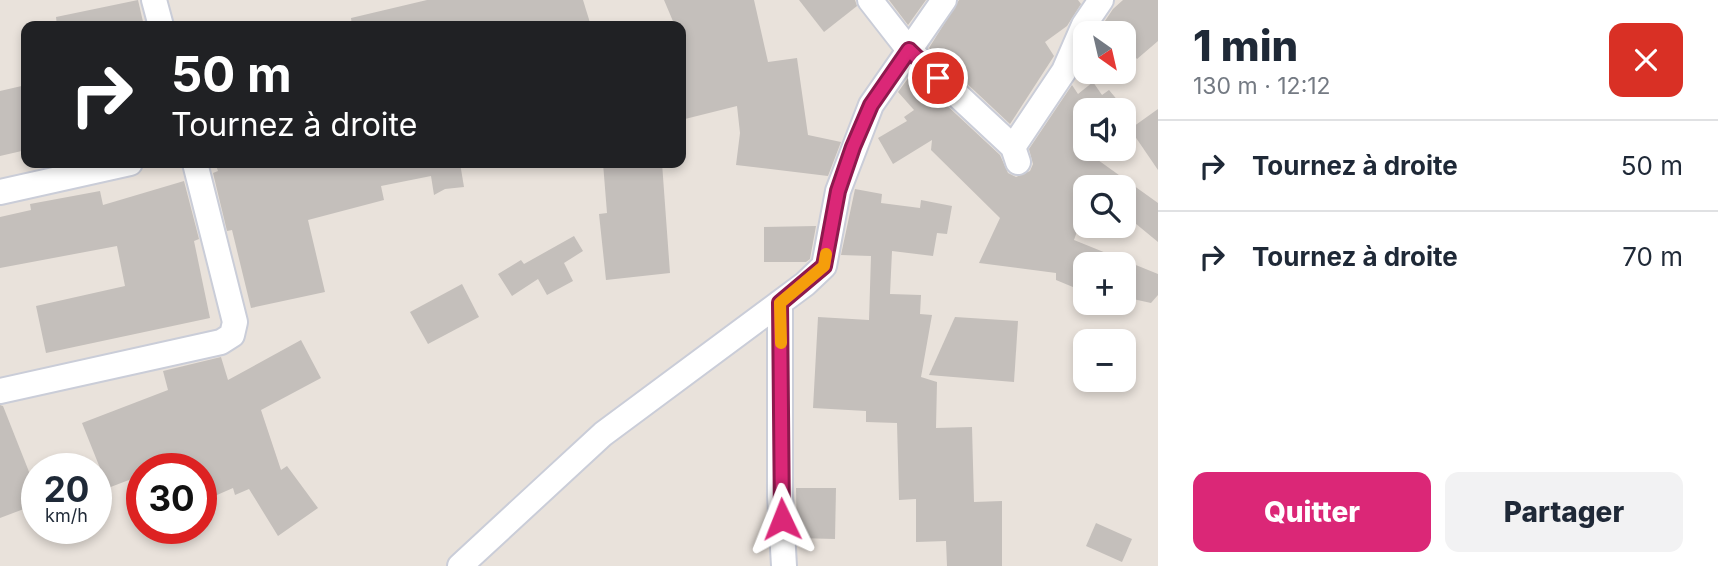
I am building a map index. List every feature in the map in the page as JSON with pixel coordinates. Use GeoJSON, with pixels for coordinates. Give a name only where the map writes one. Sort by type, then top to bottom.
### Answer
{"type":"FeatureCollection","features":[{"type":"Feature","properties":{"kind":"street"},"geometry":{"type":"LineString","coordinates":[[154,0],[160,21]]}},
{"type":"Feature","properties":{"kind":"street"},"geometry":{"type":"LineString","coordinates":[[870,0],[909,50],[1016,155],[1064,71],[1084,25],[1101,0]]}},
{"type":"Feature","properties":{"kind":"street"},"geometry":{"type":"LineString","coordinates":[[460,566],[603,434],[780,303],[824,266],[838,191],[871,105],[944,0]]}},
{"type":"Feature","properties":{"kind":"street"},"geometry":{"type":"LineString","coordinates":[[0,192],[108,168]]}},
{"type":"Feature","properties":{"kind":"street"},"geometry":{"type":"LineString","coordinates":[[0,391],[221,342],[232,335],[235,322],[196,168]]}},
{"type":"Feature","properties":{"kind":"street"},"geometry":{"type":"LineString","coordinates":[[780,303],[780,496],[784,566]]}},
{"type":"Feature","properties":{"kind":"building"},"geometry":{"type":"Polygon","coordinates":[[[138,0],[143,21],[56,21],[56,17],[138,0]]]}},
{"type":"Feature","properties":{"kind":"building"},"geometry":{"type":"Polygon","coordinates":[[[427,0],[583,0],[589,21],[351,21],[351,18],[427,0]]]}},
{"type":"Feature","properties":{"kind":"building"},"geometry":{"type":"Polygon","coordinates":[[[664,0],[754,0],[768,62],[797,58],[808,135],[841,142],[828,176],[736,165],[740,133],[737,106],[686,119],[686,21],[673,21],[664,0]]]}},
{"type":"Feature","properties":{"kind":"building"},"geometry":{"type":"Polygon","coordinates":[[[799,0],[855,0],[857,6],[824,32],[799,0]]]}},
{"type":"Feature","properties":{"kind":"building"},"geometry":{"type":"Polygon","coordinates":[[[889,0],[926,0],[908,25],[889,0]]]}},
{"type":"Feature","properties":{"kind":"building"},"geometry":{"type":"Polygon","coordinates":[[[959,0],[1078,0],[1081,4],[1067,26],[1045,42],[1054,56],[1010,124],[929,48],[959,0]]]}},
{"type":"Feature","properties":{"kind":"building"},"geometry":{"type":"Polygon","coordinates":[[[1123,0],[1158,0],[1158,41],[1137,59],[1136,21],[1105,21],[1123,0]]]}},
{"type":"Feature","properties":{"kind":"building"},"geometry":{"type":"Polygon","coordinates":[[[912,73],[1000,155],[1008,173],[1016,177],[1030,171],[1033,164],[1029,149],[1072,85],[1078,94],[1090,84],[1094,84],[1102,95],[1109,90],[1116,98],[1073,98],[1073,161],[1099,161],[1119,175],[1073,175],[1073,238],[1104,252],[1073,252],[1073,287],[1056,280],[1056,273],[979,263],[1000,218],[931,150],[932,140],[893,164],[878,138],[907,121],[904,117],[914,110],[898,92],[912,73]]]}},
{"type":"Feature","properties":{"kind":"building"},"geometry":{"type":"Polygon","coordinates":[[[21,86],[21,151],[0,156],[0,91],[21,86]]]}},
{"type":"Feature","properties":{"kind":"building"},"geometry":{"type":"Polygon","coordinates":[[[1158,109],[1158,170],[1136,138],[1136,125],[1158,109]]]}},
{"type":"Feature","properties":{"kind":"building"},"geometry":{"type":"Polygon","coordinates":[[[217,168],[461,168],[464,187],[445,189],[434,195],[431,176],[381,186],[384,200],[308,220],[325,292],[251,308],[232,230],[227,231],[213,173],[218,171],[217,168]]]}},
{"type":"Feature","properties":{"kind":"building"},"geometry":{"type":"Polygon","coordinates":[[[603,168],[662,168],[670,273],[606,280],[599,214],[607,213],[603,168]]]}},
{"type":"Feature","properties":{"kind":"building"},"geometry":{"type":"Polygon","coordinates":[[[184,181],[199,239],[194,241],[210,318],[46,353],[36,306],[125,286],[117,246],[0,268],[0,217],[31,210],[30,204],[100,191],[103,205],[184,181]]]}},
{"type":"Feature","properties":{"kind":"building"},"geometry":{"type":"Polygon","coordinates":[[[1136,187],[1158,203],[1158,242],[1136,224],[1136,187]]]}},
{"type":"Feature","properties":{"kind":"building"},"geometry":{"type":"Polygon","coordinates":[[[855,189],[882,194],[881,203],[920,208],[921,200],[952,206],[947,234],[937,233],[933,256],[892,251],[890,294],[921,295],[920,314],[932,315],[921,377],[937,382],[936,428],[972,427],[974,502],[1002,501],[1002,566],[947,566],[946,541],[916,542],[916,499],[899,500],[897,423],[866,422],[866,411],[813,408],[818,317],[869,320],[871,256],[841,255],[855,189]]]}},
{"type":"Feature","properties":{"kind":"building"},"geometry":{"type":"Polygon","coordinates":[[[816,226],[810,259],[806,262],[764,262],[764,227],[816,226]]]}},
{"type":"Feature","properties":{"kind":"building"},"geometry":{"type":"Polygon","coordinates":[[[574,236],[583,251],[564,263],[573,281],[547,295],[538,279],[512,296],[498,274],[521,260],[524,264],[574,236]]]}},
{"type":"Feature","properties":{"kind":"building"},"geometry":{"type":"Polygon","coordinates":[[[1136,265],[1158,274],[1158,295],[1151,303],[1136,300],[1136,265]]]}},
{"type":"Feature","properties":{"kind":"building"},"geometry":{"type":"Polygon","coordinates":[[[462,284],[479,317],[428,344],[410,312],[462,284]]]}},
{"type":"Feature","properties":{"kind":"building"},"geometry":{"type":"Polygon","coordinates":[[[955,317],[1018,321],[1014,382],[929,375],[955,317]]]}},
{"type":"Feature","properties":{"kind":"building"},"geometry":{"type":"Polygon","coordinates":[[[301,340],[321,378],[261,410],[281,470],[287,466],[318,508],[278,536],[249,489],[235,495],[233,488],[217,495],[217,453],[126,453],[126,481],[112,486],[112,453],[94,453],[82,423],[168,390],[163,371],[221,357],[228,380],[301,340]]]}},
{"type":"Feature","properties":{"kind":"building"},"geometry":{"type":"Polygon","coordinates":[[[0,405],[3,406],[22,453],[21,510],[0,518],[0,405]]]}},
{"type":"Feature","properties":{"kind":"building"},"geometry":{"type":"Polygon","coordinates":[[[796,488],[836,488],[835,539],[797,538],[796,488]]]}},
{"type":"Feature","properties":{"kind":"building"},"geometry":{"type":"Polygon","coordinates":[[[1096,523],[1132,539],[1122,562],[1086,546],[1096,523]]]}},
{"type":"Feature","properties":{"kind":"slow traffic"},"geometry":{"type":"LineString","coordinates":[[781,343],[780,303],[805,285],[824,266],[826,254]]}},
{"type":"Feature","properties":{"kind":"route"},"geometry":{"type":"LineString","coordinates":[[782,519],[780,303],[805,285],[824,266],[838,191],[853,147],[871,105],[902,64],[909,50],[938,78]]}}]}
